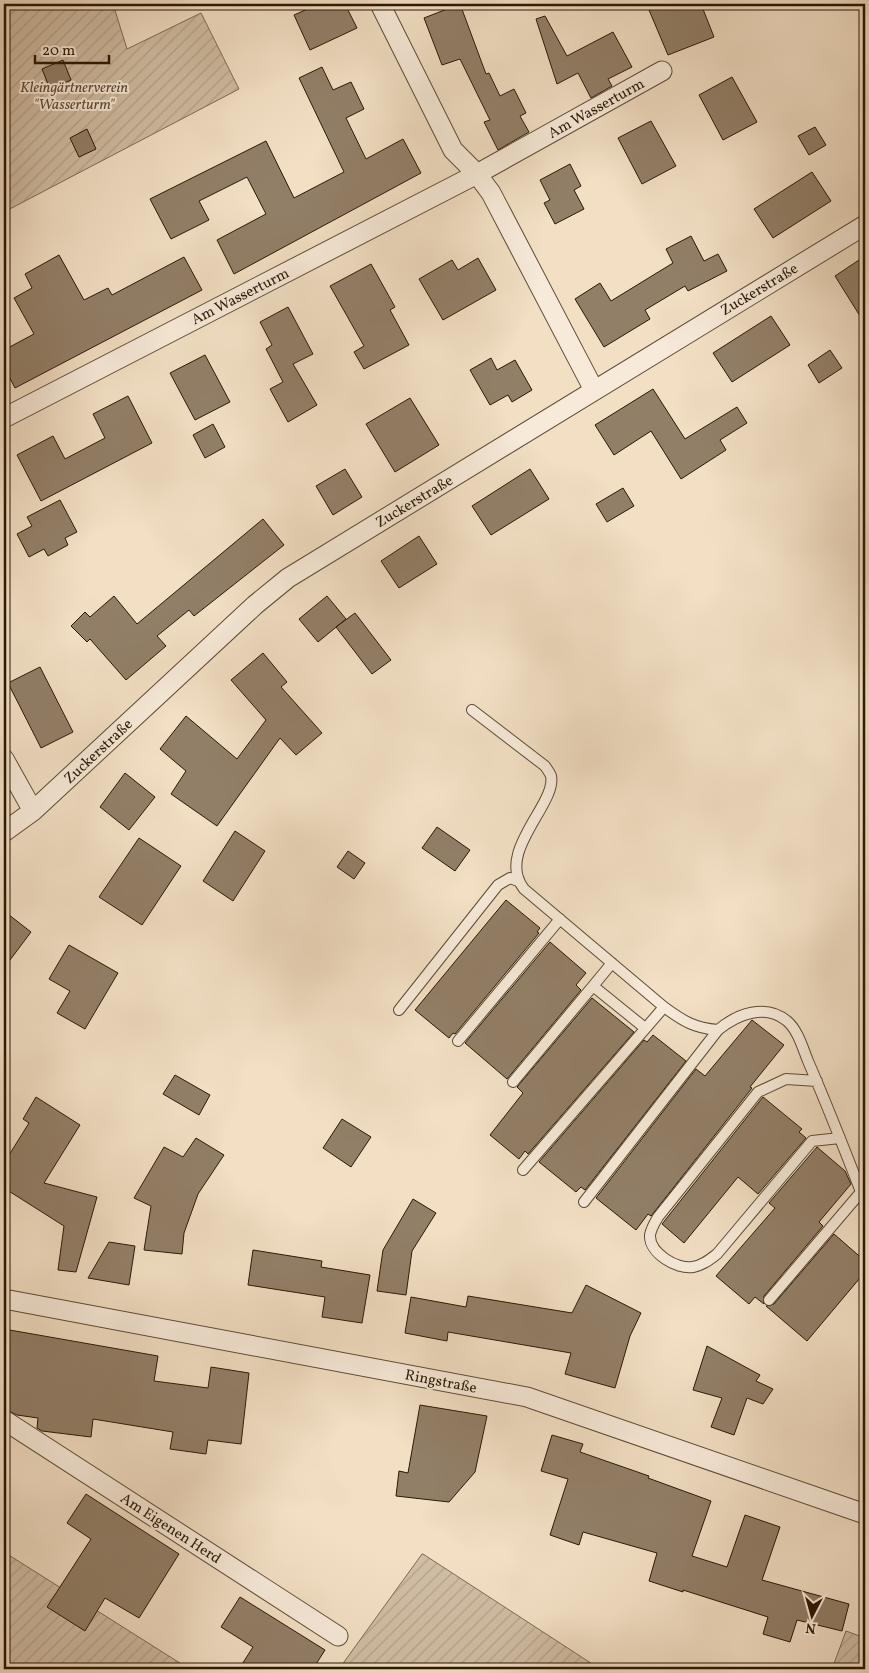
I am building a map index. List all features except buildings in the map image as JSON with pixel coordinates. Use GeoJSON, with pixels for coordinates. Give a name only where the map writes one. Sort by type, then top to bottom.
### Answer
{"type":"FeatureCollection","features":[{"type":"Feature","properties":{"kind":"street"},"geometry":{"type":"LineString","coordinates":[[380,4],[453,150],[477,174],[491,193],[594,390]]}},
{"type":"Feature","properties":{"kind":"street","name":"Am Wasserturm"},"geometry":{"type":"LineString","coordinates":[[4,418],[477,174],[662,71]]}},
{"type":"Feature","properties":{"kind":"street","name":"Zuckerstraße"},"geometry":{"type":"LineString","coordinates":[[4,832],[33,811],[255,605],[288,578],[865,225]]}},
{"type":"Feature","properties":{"kind":"street"},"geometry":{"type":"LineString","coordinates":[[4,759],[33,811]]}},
{"type":"Feature","properties":{"kind":"street","name":"Ringstraße"},"geometry":{"type":"LineString","coordinates":[[4,1299],[527,1397],[865,1514]]}},
{"type":"Feature","properties":{"kind":"street","name":"Am Eigenen Herd"},"geometry":{"type":"LineString","coordinates":[[4,1420],[338,1636]]}},
{"type":"Feature","properties":{"kind":"lane"},"geometry":{"type":"LineString","coordinates":[[472,710],[545,766],[551,776],[546,799],[527,830],[520,851],[516,872],[518,881]]}},
{"type":"Feature","properties":{"kind":"lane"},"geometry":{"type":"LineString","coordinates":[[399,1010],[498,884],[510,878],[518,881],[664,1007],[682,1020],[699,1028],[718,1030]]}},
{"type":"Feature","properties":{"kind":"lane"},"geometry":{"type":"LineString","coordinates":[[458,1041],[560,919]]}},
{"type":"Feature","properties":{"kind":"lane"},"geometry":{"type":"LineString","coordinates":[[513,1082],[612,963]]}},
{"type":"Feature","properties":{"kind":"lane"},"geometry":{"type":"LineString","coordinates":[[593,986],[645,1028]]}},
{"type":"Feature","properties":{"kind":"lane"},"geometry":{"type":"LineString","coordinates":[[523,1170],[664,1007]]}},
{"type":"Feature","properties":{"kind":"lane"},"geometry":{"type":"LineString","coordinates":[[584,1202],[718,1030],[728,1022],[745,1014],[761,1012],[776,1014],[792,1026],[863,1190],[865,1204]]}},
{"type":"Feature","properties":{"kind":"lane"},"geometry":{"type":"LineString","coordinates":[[817,1081],[786,1079],[758,1092],[658,1217],[650,1235],[652,1245],[660,1254],[675,1264],[691,1267],[706,1263],[717,1254],[812,1141],[840,1138]]}},
{"type":"Feature","properties":{"kind":"lane"},"geometry":{"type":"LineString","coordinates":[[768,1300],[863,1190]]}},
{"type":"Feature","properties":{"kind":"green space","name":"Kleingärtnerverein \"Wasserturm\""},"geometry":{"type":"Polygon","coordinates":[[[4,4],[113,4],[127,49],[201,13],[239,89],[4,212],[4,4]]]}},
{"type":"Feature","properties":{"kind":"green space"},"geometry":{"type":"Polygon","coordinates":[[[4,1552],[183,1665],[180,1669],[4,1669],[4,1552]]]}},
{"type":"Feature","properties":{"kind":"green space"},"geometry":{"type":"Polygon","coordinates":[[[423,1554],[600,1669],[339,1669],[423,1554]]]}},
{"type":"Feature","properties":{"kind":"green space"},"geometry":{"type":"Polygon","coordinates":[[[846,1631],[865,1638],[865,1669],[832,1669],[846,1631]]]}}]}
